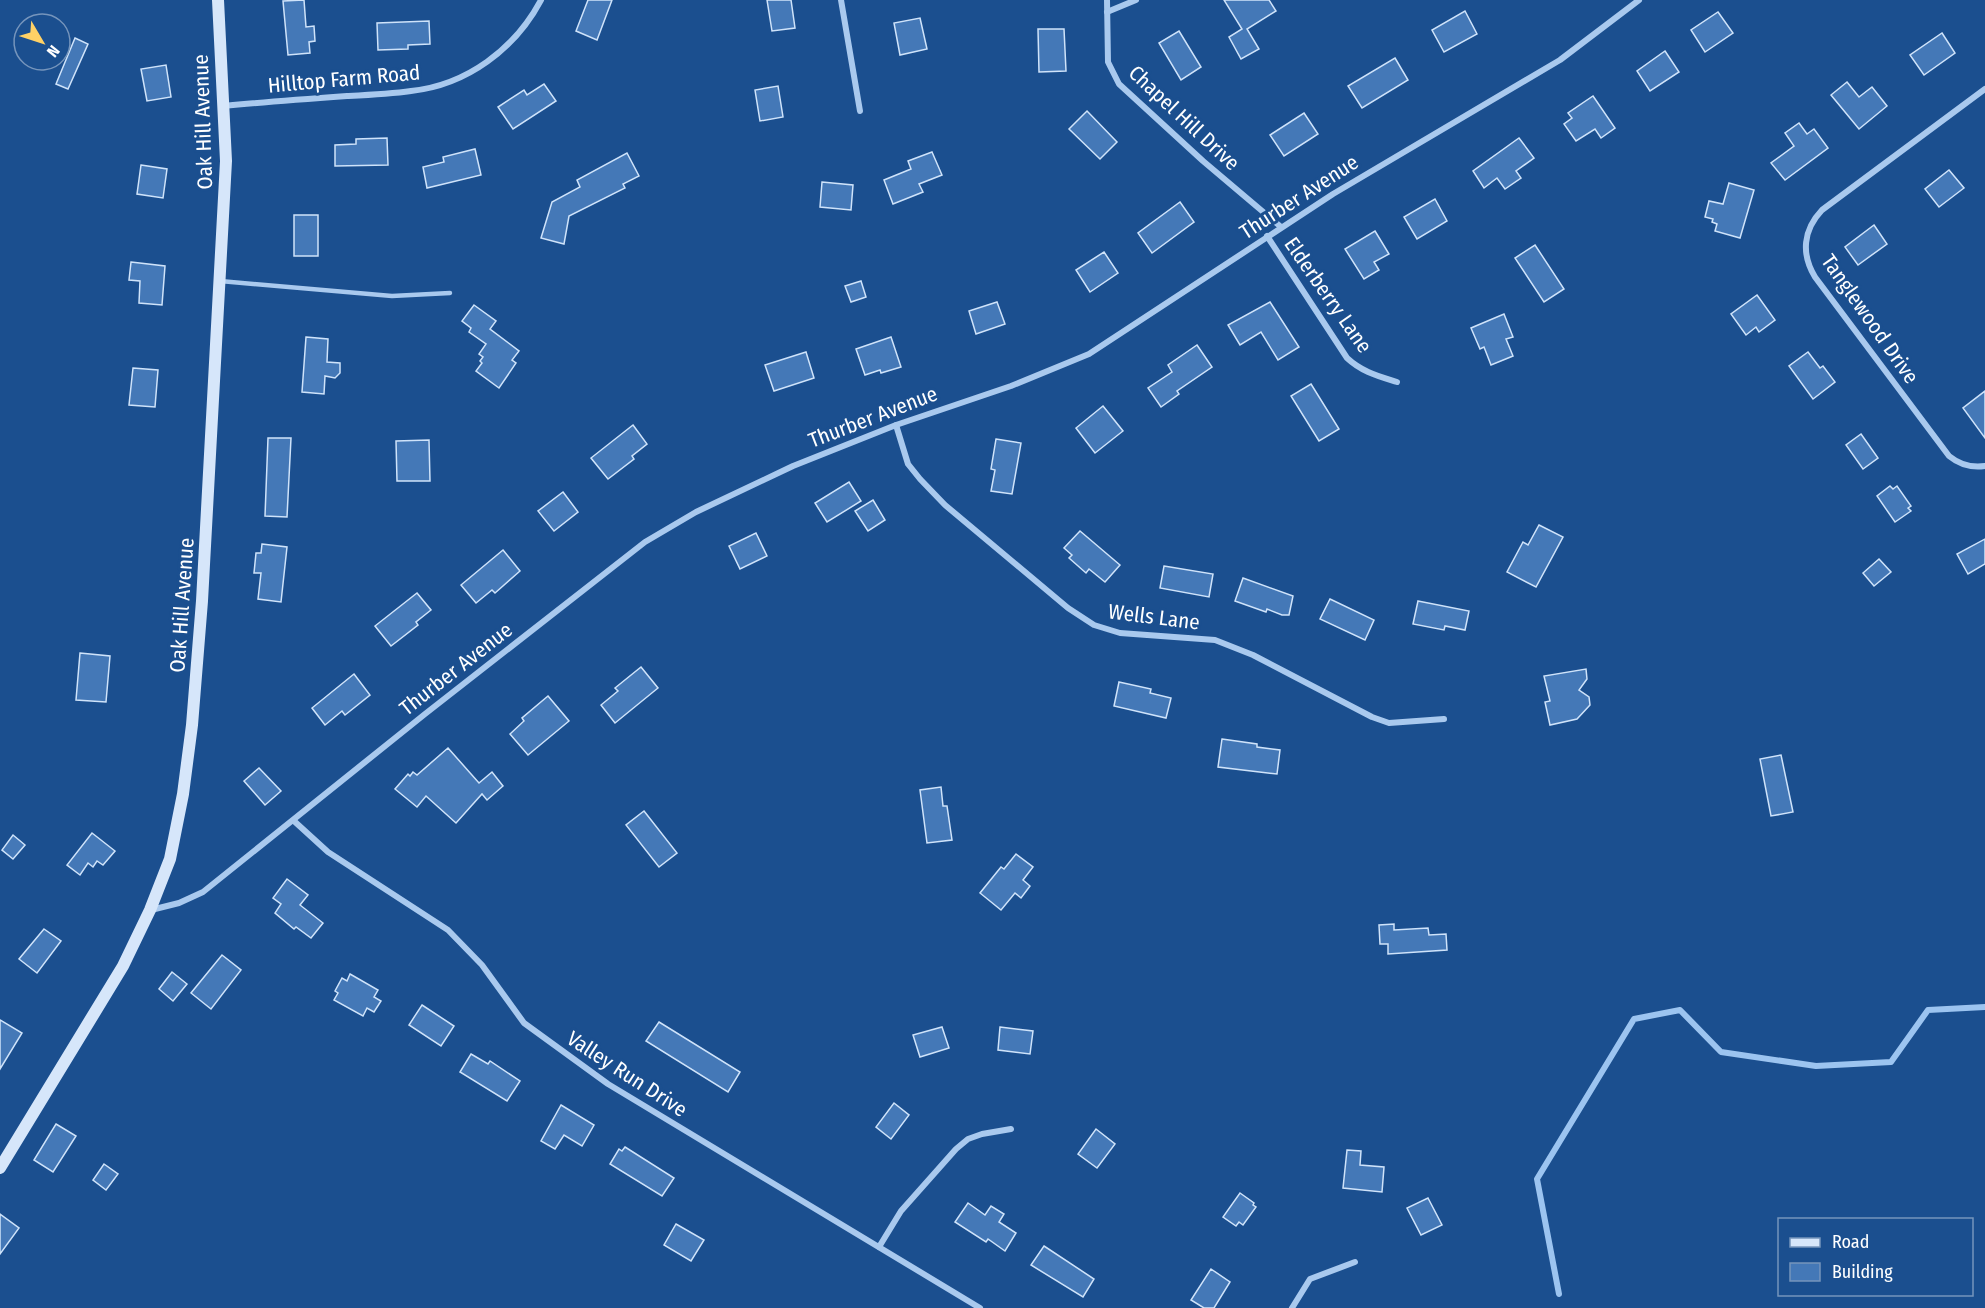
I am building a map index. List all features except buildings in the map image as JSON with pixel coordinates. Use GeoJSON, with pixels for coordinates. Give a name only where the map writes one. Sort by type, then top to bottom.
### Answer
{"type":"FeatureCollection","features":[{"type":"Feature","properties":{"kind":"main road","name":"Oak Hill Avenue"},"geometry":{"type":"LineString","coordinates":[[0,1168],[123,966],[150,910],[170,859],[183,794],[192,725],[210,483],[226,162],[218,0]]}},
{"type":"Feature","properties":{"kind":"street","name":"Hilltop Farm Road"},"geometry":{"type":"LineString","coordinates":[[223,106],[412,91],[445,84],[477,69],[506,46],[531,18],[541,0]]}},
{"type":"Feature","properties":{"kind":"street"},"geometry":{"type":"LineString","coordinates":[[841,0],[860,111]]}},
{"type":"Feature","properties":{"kind":"street","name":"Chapel Hill Drive"},"geometry":{"type":"LineString","coordinates":[[1107,0],[1108,62],[1119,84],[1203,161],[1281,227]]}},
{"type":"Feature","properties":{"kind":"street"},"geometry":{"type":"LineString","coordinates":[[1107,12],[1136,0]]}},
{"type":"Feature","properties":{"kind":"street","name":"Thurber Avenue"},"geometry":{"type":"LineString","coordinates":[[150,910],[179,903],[203,892],[645,542],[696,512],[793,466],[896,424],[1011,386],[1089,354],[1333,194],[1552,65],[1639,0]]}},
{"type":"Feature","properties":{"kind":"street","name":"Tanglewood Drive"},"geometry":{"type":"LineString","coordinates":[[1985,89],[1822,210],[1807,233],[1805,251],[1815,277],[1949,456],[1957,463],[1966,466],[1985,466]]}},
{"type":"Feature","properties":{"kind":"street","name":"Elderberry Lane"},"geometry":{"type":"LineString","coordinates":[[1267,236],[1347,358],[1356,367],[1368,373],[1397,382]]}},
{"type":"Feature","properties":{"kind":"street","name":"Wells Lane"},"geometry":{"type":"LineString","coordinates":[[896,424],[908,464],[945,505],[1068,609],[1094,625],[1120,633],[1215,640],[1253,655],[1389,723],[1444,719]]}},
{"type":"Feature","properties":{"kind":"street","name":"Valley Run Drive"},"geometry":{"type":"LineString","coordinates":[[294,821],[328,852],[448,930],[482,965],[524,1023],[562,1052],[608,1084],[980,1308]]}},
{"type":"Feature","properties":{"kind":"street"},"geometry":{"type":"LineString","coordinates":[[879,1247],[901,1211],[956,1149],[982,1134],[1011,1129]]}},
{"type":"Feature","properties":{"kind":"street"},"geometry":{"type":"LineString","coordinates":[[1292,1308],[1310,1279],[1355,1262]]}},
{"type":"Feature","properties":{"kind":"lane"},"geometry":{"type":"LineString","coordinates":[[220,281],[392,296],[450,293]]}},
{"type":"Feature","properties":{"kind":"waterway"},"geometry":{"type":"LineString","coordinates":[[1559,1294],[1537,1179],[1634,1019],[1680,1010],[1721,1052],[1816,1066],[1891,1062],[1928,1010],[1985,1007]]}}]}
